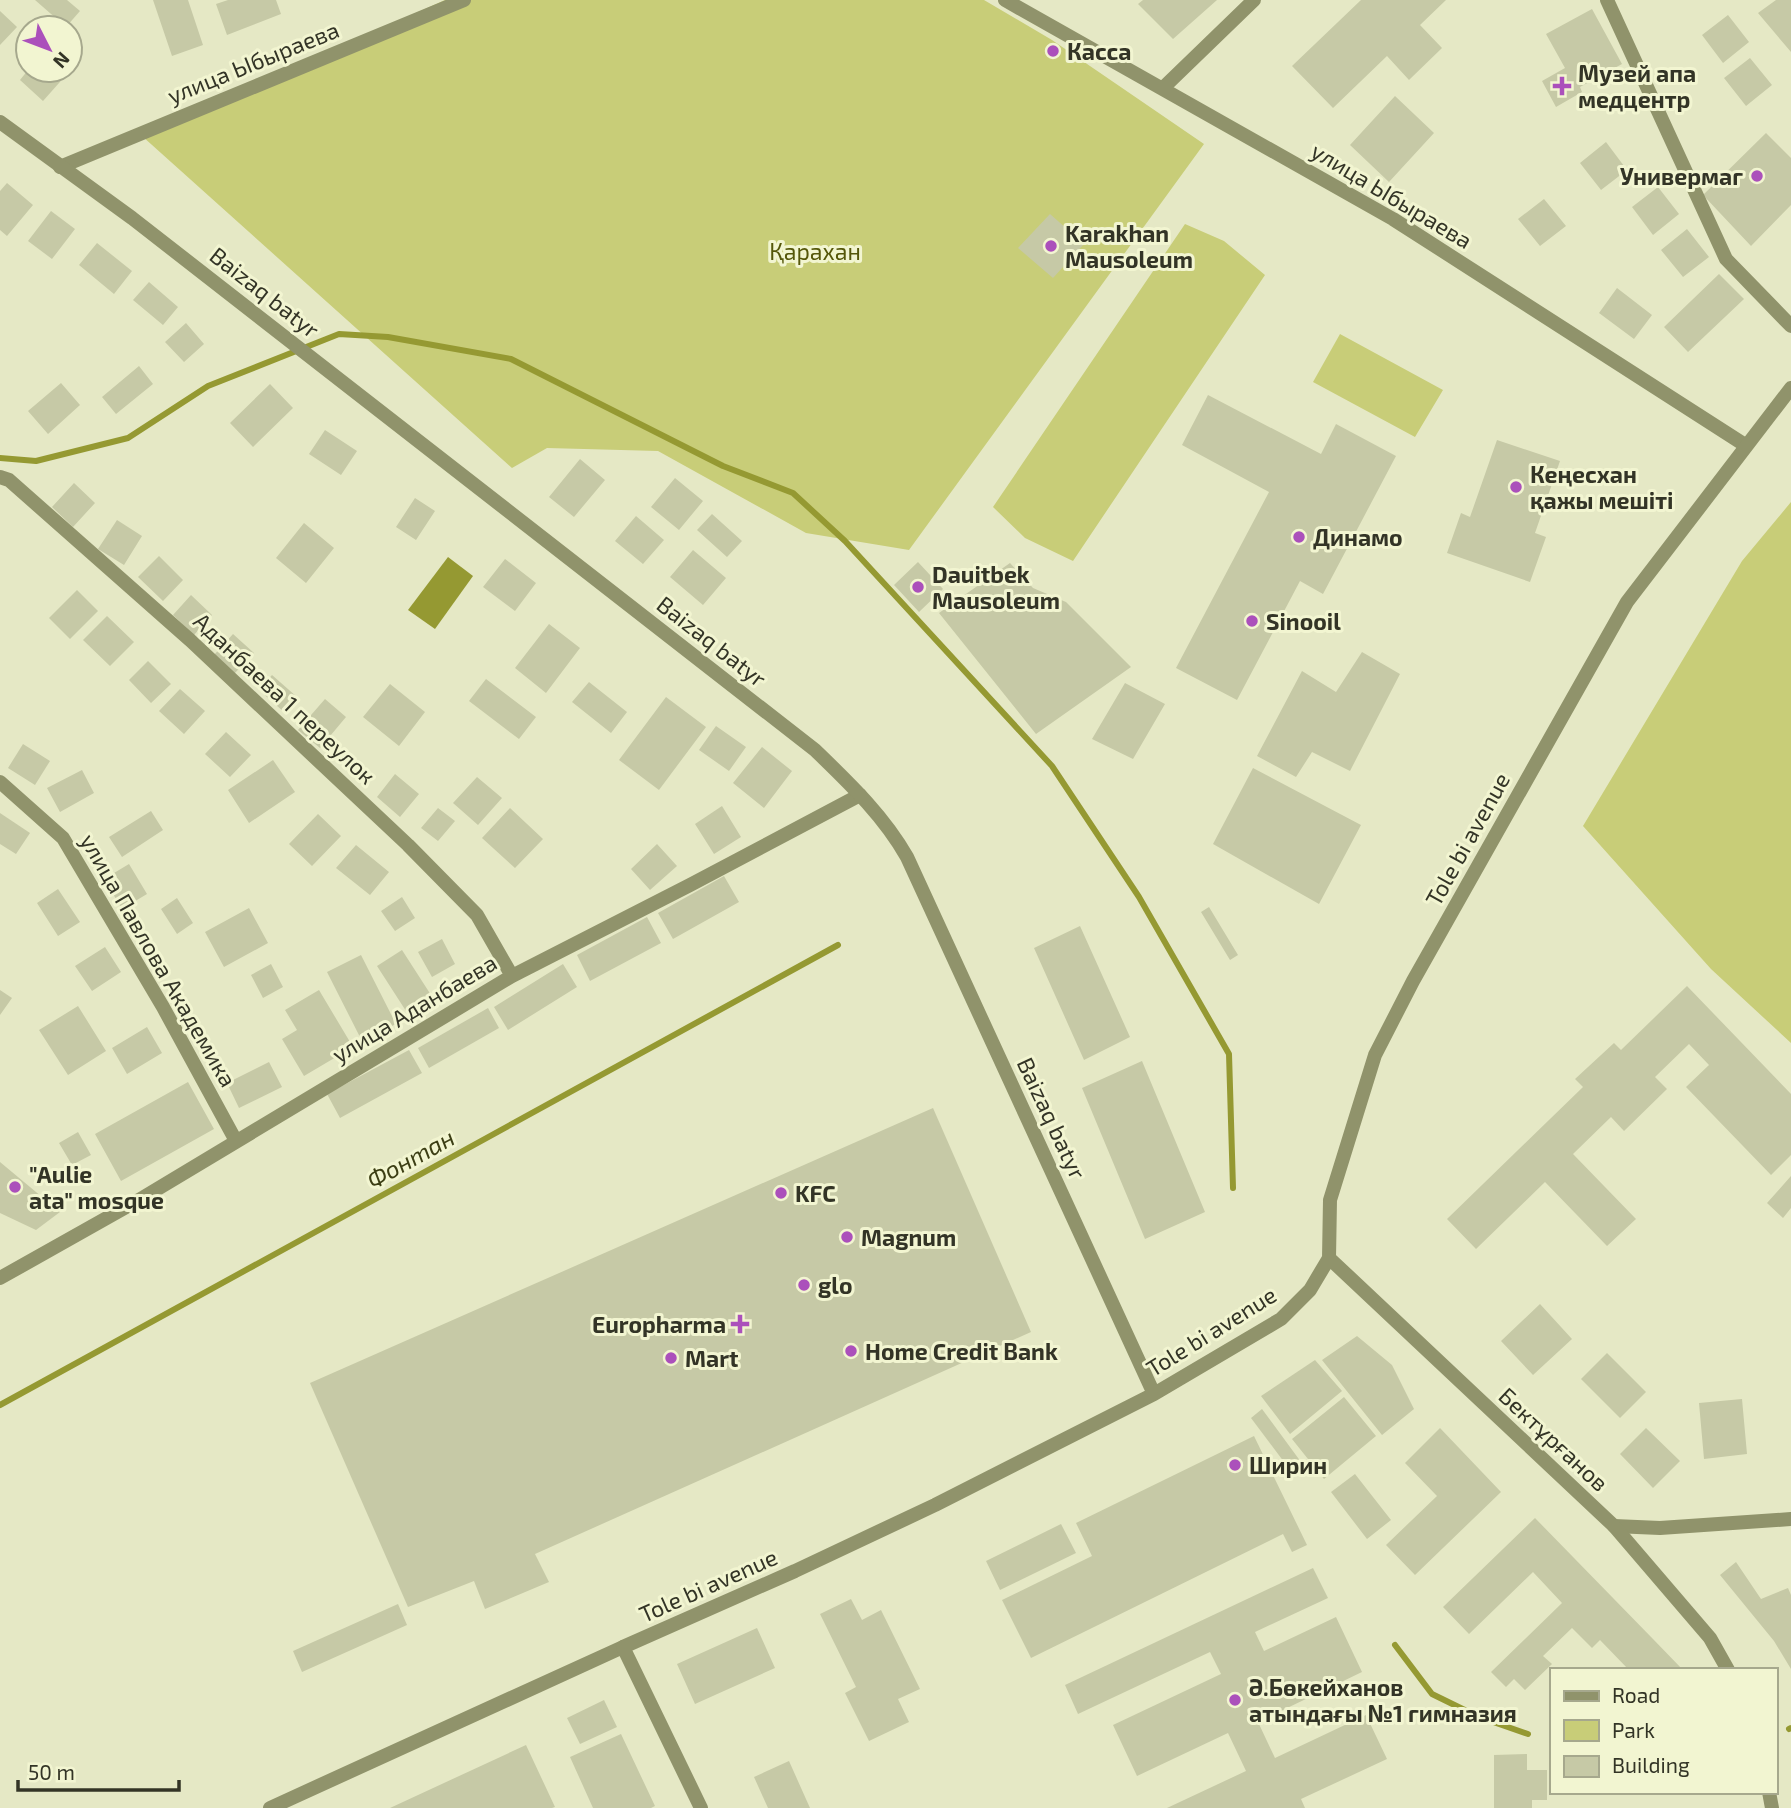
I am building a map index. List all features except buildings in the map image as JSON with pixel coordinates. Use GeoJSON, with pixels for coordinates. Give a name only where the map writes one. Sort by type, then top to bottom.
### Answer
{"type":"FeatureCollection","features":[{"type":"Feature","properties":{"kind":"street","name":"улица Ыбыраева"},"geometry":{"type":"LineString","coordinates":[[60,167],[464,0]]}},
{"type":"Feature","properties":{"kind":"street","name":"улица Ыбыраева"},"geometry":{"type":"LineString","coordinates":[[1005,0],[1393,219],[1745,445]]}},
{"type":"Feature","properties":{"kind":"street"},"geometry":{"type":"LineString","coordinates":[[1163,88],[1254,0]]}},
{"type":"Feature","properties":{"kind":"street"},"geometry":{"type":"LineString","coordinates":[[1607,0],[1726,259],[1791,326]]}},
{"type":"Feature","properties":{"kind":"street","name":"Baizaq batyr"},"geometry":{"type":"LineString","coordinates":[[0,122],[132,218],[815,750],[860,795],[892,831],[907,857],[1154,1394]]}},
{"type":"Feature","properties":{"kind":"street","name":"Tole bi avenue"},"geometry":{"type":"LineString","coordinates":[[270,1808],[795,1571],[923,1510],[1154,1394],[1281,1320],[1310,1290],[1329,1258],[1330,1200],[1375,1055],[1413,981],[1627,602],[1791,388]]}},
{"type":"Feature","properties":{"kind":"street","name":"Аданбаева 1 переулок"},"geometry":{"type":"LineString","coordinates":[[0,477],[9,480],[190,640],[408,845],[477,915],[512,976]]}},
{"type":"Feature","properties":{"kind":"street","name":"улица Павлова Академика"},"geometry":{"type":"LineString","coordinates":[[0,782],[63,838],[163,1007],[236,1141]]}},
{"type":"Feature","properties":{"kind":"street","name":"улица Аданбаева"},"geometry":{"type":"LineString","coordinates":[[0,1278],[144,1197],[512,976],[860,795]]}},
{"type":"Feature","properties":{"kind":"street","name":"Бектұрғанов"},"geometry":{"type":"LineString","coordinates":[[1329,1258],[1614,1526],[1710,1638],[1727,1668]]}},
{"type":"Feature","properties":{"kind":"street"},"geometry":{"type":"LineString","coordinates":[[1614,1526],[1660,1528],[1791,1520]]}},
{"type":"Feature","properties":{"kind":"street"},"geometry":{"type":"LineString","coordinates":[[624,1647],[701,1808]]}},
{"type":"Feature","properties":{"kind":"green space","name":"Қарахан"},"geometry":{"type":"Polygon","coordinates":[[[445,0],[984,0],[1052,40],[1204,144],[909,550],[806,533],[658,451],[547,448],[512,468],[142,136],[445,0]]]}},
{"type":"Feature","properties":{"kind":"green space"},"geometry":{"type":"Polygon","coordinates":[[[1185,224],[1224,241],[1265,275],[1073,561],[1025,538],[993,507],[1185,224]]]}},
{"type":"Feature","properties":{"kind":"green space"},"geometry":{"type":"Polygon","coordinates":[[[1340,334],[1443,390],[1415,437],[1313,382],[1340,334]]]}},
{"type":"Feature","properties":{"kind":"green space"},"geometry":{"type":"Polygon","coordinates":[[[1791,502],[1791,1043],[1711,969],[1583,826],[1742,561],[1791,502]]]}},
{"type":"Feature","properties":{"kind":"shaded area"},"geometry":{"type":"Polygon","coordinates":[[[448,557],[473,576],[435,629],[408,610],[448,557]]]}},
{"type":"Feature","properties":{"kind":"waterway"},"geometry":{"type":"LineString","coordinates":[[0,458],[36,461],[128,438],[208,386],[339,334],[388,337],[511,359],[723,466],[793,493],[845,541],[1052,766],[1139,897],[1229,1054],[1233,1188]]}},
{"type":"Feature","properties":{"kind":"waterway","name":"Фонтан"},"geometry":{"type":"LineString","coordinates":[[0,1405],[838,945]]}},
{"type":"Feature","properties":{"kind":"waterway"},"geometry":{"type":"LineString","coordinates":[[1395,1645],[1432,1694],[1479,1717],[1528,1734]]}},
{"type":"Feature","properties":{"kind":"place","name":"Касса"},"geometry":{"type":"Point","coordinates":[1053,51]}},
{"type":"Feature","properties":{"kind":"place","name":"Музей апа медцентр"},"geometry":{"type":"Point","coordinates":[1562,86]}},
{"type":"Feature","properties":{"kind":"place","name":"Универмаг"},"geometry":{"type":"Point","coordinates":[1757,176]}},
{"type":"Feature","properties":{"kind":"place","name":"Karakhan Mausoleum"},"geometry":{"type":"Point","coordinates":[1051,246]}},
{"type":"Feature","properties":{"kind":"place","name":"Кеңесхан қажы мешіті"},"geometry":{"type":"Point","coordinates":[1516,487]}},
{"type":"Feature","properties":{"kind":"place","name":"Динамо"},"geometry":{"type":"Point","coordinates":[1299,537]}},
{"type":"Feature","properties":{"kind":"place","name":"Dauitbek Mausoleum"},"geometry":{"type":"Point","coordinates":[918,587]}},
{"type":"Feature","properties":{"kind":"place","name":"Sinooil"},"geometry":{"type":"Point","coordinates":[1252,621]}},
{"type":"Feature","properties":{"kind":"place","name":"\"Aulie ata\" mosque"},"geometry":{"type":"Point","coordinates":[15,1187]}},
{"type":"Feature","properties":{"kind":"place","name":"KFC"},"geometry":{"type":"Point","coordinates":[781,1193]}},
{"type":"Feature","properties":{"kind":"place","name":"Magnum"},"geometry":{"type":"Point","coordinates":[847,1237]}},
{"type":"Feature","properties":{"kind":"place","name":"glo"},"geometry":{"type":"Point","coordinates":[804,1285]}},
{"type":"Feature","properties":{"kind":"place","name":"Europharma"},"geometry":{"type":"Point","coordinates":[740,1324]}},
{"type":"Feature","properties":{"kind":"place","name":"Home Credit Bank"},"geometry":{"type":"Point","coordinates":[851,1351]}},
{"type":"Feature","properties":{"kind":"place","name":"Mart"},"geometry":{"type":"Point","coordinates":[671,1358]}},
{"type":"Feature","properties":{"kind":"place","name":"Ширин"},"geometry":{"type":"Point","coordinates":[1235,1465]}},
{"type":"Feature","properties":{"kind":"place","name":"Ә.Бөкейханов атындағы №1 гимназия"},"geometry":{"type":"Point","coordinates":[1235,1700]}}]}
